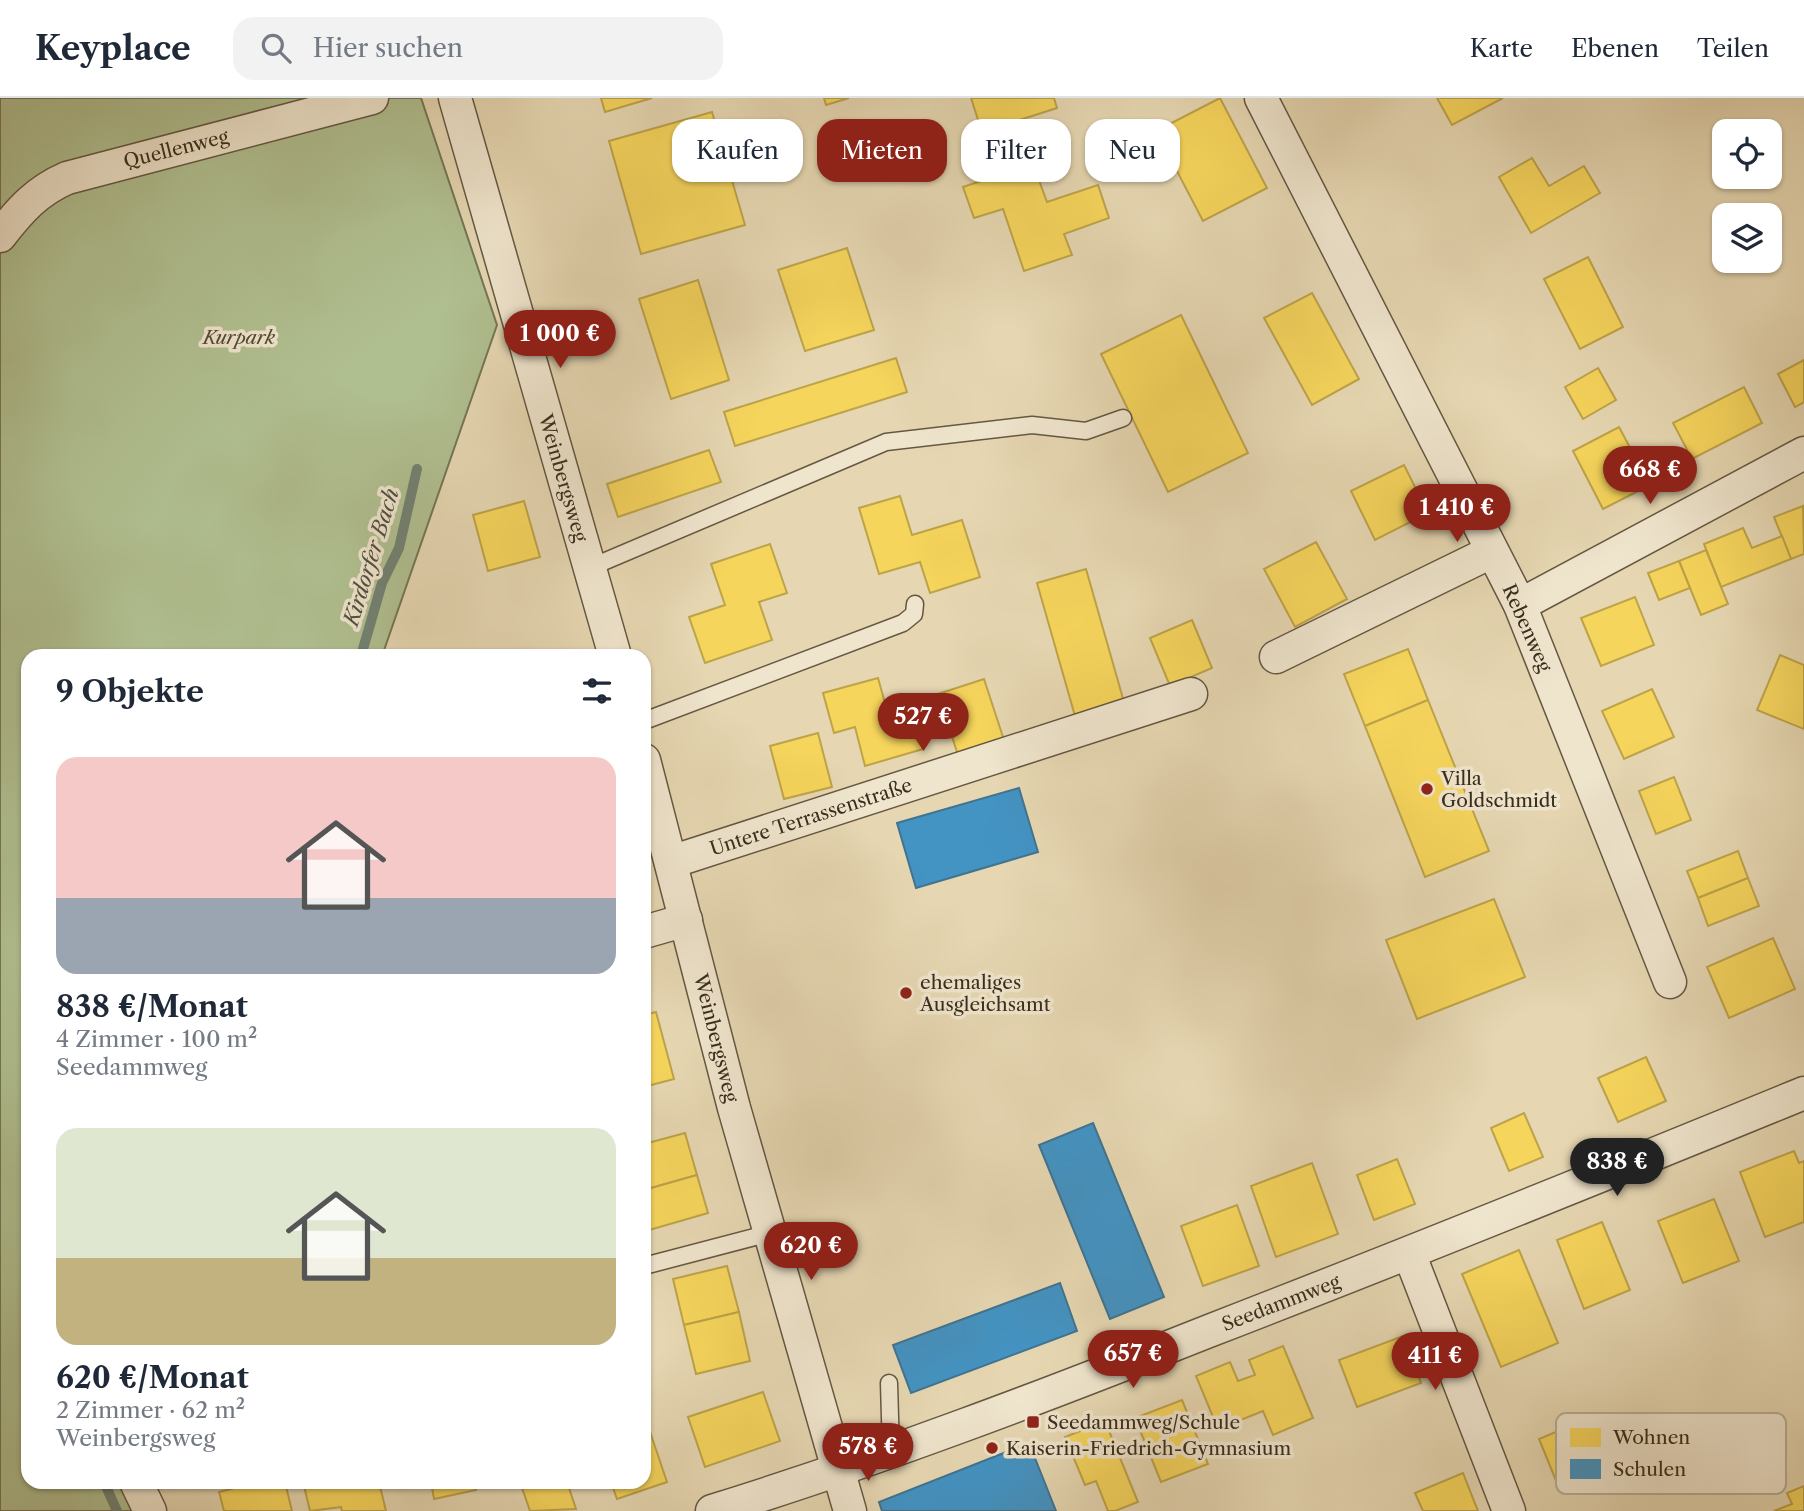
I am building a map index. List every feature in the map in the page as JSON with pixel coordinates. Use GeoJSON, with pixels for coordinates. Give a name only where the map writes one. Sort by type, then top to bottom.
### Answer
{"type":"FeatureCollection","features":[{"type":"Feature","properties":{"kind":"street","name":"Quellenweg"},"geometry":{"type":"LineString","coordinates":[[0,236],[23,206],[46,187],[67,178],[372,98]]}},
{"type":"Feature","properties":{"kind":"street","name":"Weinbergsweg"},"geometry":{"type":"LineString","coordinates":[[455,98],[613,649]]}},
{"type":"Feature","properties":{"kind":"street","name":"Rebenweg"},"geometry":{"type":"LineString","coordinates":[[1261,98],[1520,606],[1670,982]]}},
{"type":"Feature","properties":{"kind":"street"},"geometry":{"type":"LineString","coordinates":[[1520,606],[1804,453]]}},
{"type":"Feature","properties":{"kind":"street"},"geometry":{"type":"LineString","coordinates":[[1276,657],[1491,552]]}},
{"type":"Feature","properties":{"kind":"street","name":"Untere Terrassenstraße"},"geometry":{"type":"LineString","coordinates":[[671,862],[1191,694]]}},
{"type":"Feature","properties":{"kind":"street","name":"Weinbergsweg"},"geometry":{"type":"LineString","coordinates":[[651,786],[734,1108],[836,1472],[850,1511]]}},
{"type":"Feature","properties":{"kind":"street"},"geometry":{"type":"LineString","coordinates":[[651,930],[686,920]]}},
{"type":"Feature","properties":{"kind":"street","name":"Seedammweg"},"geometry":{"type":"LineString","coordinates":[[712,1511],[836,1472],[1025,1404],[1409,1253],[1804,1093]]}},
{"type":"Feature","properties":{"kind":"street"},"geometry":{"type":"LineString","coordinates":[[1409,1253],[1509,1511]]}},
{"type":"Feature","properties":{"kind":"street"},"geometry":{"type":"LineString","coordinates":[[139,1489],[150,1511]]}},
{"type":"Feature","properties":{"kind":"lane"},"geometry":{"type":"LineString","coordinates":[[589,568],[886,442],[1032,425],[1086,431],[1123,418]]}},
{"type":"Feature","properties":{"kind":"lane"},"geometry":{"type":"LineString","coordinates":[[651,718],[903,623],[914,614],[915,604]]}},
{"type":"Feature","properties":{"kind":"lane"},"geometry":{"type":"LineString","coordinates":[[651,1264],[770,1233]]}},
{"type":"Feature","properties":{"kind":"lane"},"geometry":{"type":"LineString","coordinates":[[889,1383],[891,1452]]}},
{"type":"Feature","properties":{"kind":"green space","name":"Kurpark"},"geometry":{"type":"Polygon","coordinates":[[[0,98],[421,98],[497,325],[384,649],[21,649],[21,1489],[123,1489],[133,1511],[0,1511],[0,98]]]}},
{"type":"Feature","properties":{"kind":"building: Wohnen"},"geometry":{"type":"Polygon","coordinates":[[[601,98],[652,98],[605,112],[601,98]]]}},
{"type":"Feature","properties":{"kind":"building: Wohnen"},"geometry":{"type":"Polygon","coordinates":[[[824,98],[849,98],[826,105],[824,98]]]}},
{"type":"Feature","properties":{"kind":"building: Wohnen"},"geometry":{"type":"Polygon","coordinates":[[[971,98],[1054,98],[1057,108],[1023,119],[978,119],[971,98]]]}},
{"type":"Feature","properties":{"kind":"building: Wohnen"},"geometry":{"type":"Polygon","coordinates":[[[1220,98],[1267,188],[1203,221],[1180,177],[1179,119],[1220,98]]]}},
{"type":"Feature","properties":{"kind":"building: Wohnen"},"geometry":{"type":"Polygon","coordinates":[[[1437,98],[1503,98],[1452,125],[1437,98]]]}},
{"type":"Feature","properties":{"kind":"building: Wohnen"},"geometry":{"type":"Polygon","coordinates":[[[712,112],[714,119],[687,119],[712,112]]]}},
{"type":"Feature","properties":{"kind":"building: Wohnen"},"geometry":{"type":"Polygon","coordinates":[[[672,123],[672,182],[732,182],[745,225],[641,254],[609,141],[672,123]]]}},
{"type":"Feature","properties":{"kind":"building: Wohnen"},"geometry":{"type":"Polygon","coordinates":[[[1532,158],[1549,186],[1584,166],[1600,193],[1531,233],[1499,177],[1532,158]]]}},
{"type":"Feature","properties":{"kind":"building: Wohnen"},"geometry":{"type":"Polygon","coordinates":[[[978,182],[1040,182],[1047,202],[1098,185],[1109,218],[1064,234],[1072,255],[1024,271],[1003,209],[974,218],[963,187],[978,182]]]}},
{"type":"Feature","properties":{"kind":"building: Wohnen"},"geometry":{"type":"Polygon","coordinates":[[[847,248],[874,330],[805,351],[778,270],[847,248]]]}},
{"type":"Feature","properties":{"kind":"building: Wohnen"},"geometry":{"type":"Polygon","coordinates":[[[1588,257],[1623,327],[1580,349],[1544,279],[1588,257]]]}},
{"type":"Feature","properties":{"kind":"building: Wohnen"},"geometry":{"type":"Polygon","coordinates":[[[698,280],[729,380],[671,399],[639,299],[698,280]]]}},
{"type":"Feature","properties":{"kind":"building: Wohnen"},"geometry":{"type":"Polygon","coordinates":[[[1312,293],[1359,379],[1312,405],[1264,318],[1312,293]]]}},
{"type":"Feature","properties":{"kind":"building: Wohnen"},"geometry":{"type":"Polygon","coordinates":[[[1181,315],[1248,453],[1168,492],[1101,354],[1181,315]]]}},
{"type":"Feature","properties":{"kind":"building: Wohnen"},"geometry":{"type":"Polygon","coordinates":[[[896,358],[907,392],[735,446],[724,412],[896,358]]]}},
{"type":"Feature","properties":{"kind":"building: Wohnen"},"geometry":{"type":"Polygon","coordinates":[[[1804,360],[1804,402],[1795,407],[1778,374],[1804,360]]]}},
{"type":"Feature","properties":{"kind":"building: Wohnen"},"geometry":{"type":"Polygon","coordinates":[[[1598,368],[1616,400],[1583,419],[1565,387],[1598,368]]]}},
{"type":"Feature","properties":{"kind":"building: Wohnen"},"geometry":{"type":"Polygon","coordinates":[[[1744,387],[1762,423],[1692,459],[1673,423],[1744,387]]]}},
{"type":"Feature","properties":{"kind":"building: Wohnen"},"geometry":{"type":"Polygon","coordinates":[[[1619,427],[1650,485],[1603,509],[1573,451],[1619,427]]]}},
{"type":"Feature","properties":{"kind":"building: Wohnen"},"geometry":{"type":"Polygon","coordinates":[[[709,450],[721,482],[618,517],[607,484],[709,450]]]}},
{"type":"Feature","properties":{"kind":"building: Wohnen"},"geometry":{"type":"Polygon","coordinates":[[[1404,465],[1428,513],[1375,540],[1351,491],[1404,465]]]}},
{"type":"Feature","properties":{"kind":"building: Wohnen"},"geometry":{"type":"Polygon","coordinates":[[[900,496],[912,535],[962,520],[980,577],[930,593],[920,562],[879,574],[859,508],[900,496]]]}},
{"type":"Feature","properties":{"kind":"building: Wohnen"},"geometry":{"type":"Polygon","coordinates":[[[524,501],[540,557],[488,571],[473,515],[524,501]]]}},
{"type":"Feature","properties":{"kind":"building: Wohnen"},"geometry":{"type":"Polygon","coordinates":[[[1803,506],[1804,554],[1791,559],[1774,517],[1803,506]]]}},
{"type":"Feature","properties":{"kind":"building: Wohnen"},"geometry":{"type":"Polygon","coordinates":[[[1743,528],[1752,548],[1782,536],[1791,559],[1721,587],[1704,544],[1743,528]]]}},
{"type":"Feature","properties":{"kind":"building: Wohnen"},"geometry":{"type":"Polygon","coordinates":[[[1316,542],[1347,599],[1295,627],[1264,569],[1316,542]]]}},
{"type":"Feature","properties":{"kind":"building: Wohnen"},"geometry":{"type":"Polygon","coordinates":[[[770,544],[787,593],[759,602],[772,640],[705,663],[689,617],[725,605],[711,564],[770,544]]]}},
{"type":"Feature","properties":{"kind":"building: Wohnen"},"geometry":{"type":"Polygon","coordinates":[[[1706,550],[1728,604],[1701,615],[1679,561],[1706,550]]]}},
{"type":"Feature","properties":{"kind":"building: Wohnen"},"geometry":{"type":"Polygon","coordinates":[[[1679,561],[1690,588],[1659,600],[1648,573],[1679,561]]]}},
{"type":"Feature","properties":{"kind":"building: Wohnen"},"geometry":{"type":"Polygon","coordinates":[[[1086,569],[1124,702],[1075,716],[1037,583],[1086,569]]]}},
{"type":"Feature","properties":{"kind":"building: Wohnen"},"geometry":{"type":"Polygon","coordinates":[[[1635,597],[1654,645],[1601,666],[1581,618],[1635,597]]]}},
{"type":"Feature","properties":{"kind":"building: Wohnen"},"geometry":{"type":"Polygon","coordinates":[[[1192,620],[1212,668],[1170,686],[1150,638],[1192,620]]]}},
{"type":"Feature","properties":{"kind":"building: Wohnen"},"geometry":{"type":"Polygon","coordinates":[[[1408,649],[1428,700],[1365,726],[1344,674],[1408,649]]]}},
{"type":"Feature","properties":{"kind":"building: Wohnen"},"geometry":{"type":"Polygon","coordinates":[[[1780,655],[1804,665],[1804,729],[1757,710],[1780,655]]]}},
{"type":"Feature","properties":{"kind":"building: Wohnen"},"geometry":{"type":"Polygon","coordinates":[[[878,678],[892,728],[915,722],[923,749],[865,766],[855,727],[834,733],[823,693],[878,678]]]}},
{"type":"Feature","properties":{"kind":"building: Wohnen"},"geometry":{"type":"Polygon","coordinates":[[[984,679],[1004,740],[958,755],[938,694],[984,679]]]}},
{"type":"Feature","properties":{"kind":"building: Wohnen"},"geometry":{"type":"Polygon","coordinates":[[[1652,689],[1674,737],[1624,759],[1602,711],[1652,689]]]}},
{"type":"Feature","properties":{"kind":"building: Wohnen","name":"Villa Goldschmidt"},"geometry":{"type":"Polygon","coordinates":[[[1428,700],[1489,851],[1425,877],[1365,726],[1428,700]]]}},
{"type":"Feature","properties":{"kind":"building: Wohnen"},"geometry":{"type":"Polygon","coordinates":[[[818,733],[832,787],[784,799],[770,746],[818,733]]]}},
{"type":"Feature","properties":{"kind":"building: Wohnen"},"geometry":{"type":"Polygon","coordinates":[[[1674,777],[1691,820],[1656,834],[1639,791],[1674,777]]]}},
{"type":"Feature","properties":{"kind":"building: Wohnen"},"geometry":{"type":"Polygon","coordinates":[[[1738,851],[1748,878],[1698,898],[1687,871],[1738,851]]]}},
{"type":"Feature","properties":{"kind":"building: Wohnen"},"geometry":{"type":"Polygon","coordinates":[[[1748,878],[1759,906],[1708,926],[1698,898],[1748,878]]]}},
{"type":"Feature","properties":{"kind":"building: Wohnen"},"geometry":{"type":"Polygon","coordinates":[[[1494,899],[1525,977],[1417,1019],[1386,940],[1494,899]]]}},
{"type":"Feature","properties":{"kind":"building: Wohnen"},"geometry":{"type":"Polygon","coordinates":[[[1773,938],[1795,989],[1729,1018],[1707,967],[1773,938]]]}},
{"type":"Feature","properties":{"kind":"building: Wohnen"},"geometry":{"type":"Polygon","coordinates":[[[656,1012],[674,1079],[651,1085],[651,1013],[656,1012]]]}},
{"type":"Feature","properties":{"kind":"building: Wohnen"},"geometry":{"type":"Polygon","coordinates":[[[1646,1057],[1666,1101],[1618,1122],[1598,1078],[1646,1057]]]}},
{"type":"Feature","properties":{"kind":"building: Wohnen"},"geometry":{"type":"Polygon","coordinates":[[[1524,1113],[1543,1157],[1509,1171],[1491,1128],[1524,1113]]]}},
{"type":"Feature","properties":{"kind":"building: Wohnen"},"geometry":{"type":"Polygon","coordinates":[[[685,1133],[697,1175],[651,1188],[651,1142],[685,1133]]]}},
{"type":"Feature","properties":{"kind":"building: Wohnen"},"geometry":{"type":"Polygon","coordinates":[[[1794,1151],[1799,1163],[1804,1161],[1804,1222],[1765,1237],[1740,1172],[1794,1151]]]}},
{"type":"Feature","properties":{"kind":"building: Wohnen"},"geometry":{"type":"Polygon","coordinates":[[[1397,1159],[1415,1204],[1374,1220],[1357,1175],[1397,1159]]]}},
{"type":"Feature","properties":{"kind":"building: Wohnen"},"geometry":{"type":"Polygon","coordinates":[[[1312,1163],[1338,1234],[1276,1257],[1251,1186],[1312,1163]]]}},
{"type":"Feature","properties":{"kind":"building: Wohnen"},"geometry":{"type":"Polygon","coordinates":[[[697,1175],[708,1213],[651,1230],[651,1188],[697,1175]]]}},
{"type":"Feature","properties":{"kind":"building: Wohnen"},"geometry":{"type":"Polygon","coordinates":[[[1714,1199],[1739,1261],[1683,1283],[1658,1221],[1714,1199]]]}},
{"type":"Feature","properties":{"kind":"building: Wohnen"},"geometry":{"type":"Polygon","coordinates":[[[1237,1205],[1259,1266],[1203,1286],[1181,1226],[1237,1205]]]}},
{"type":"Feature","properties":{"kind":"building: Wohnen"},"geometry":{"type":"Polygon","coordinates":[[[1602,1222],[1630,1290],[1584,1309],[1557,1240],[1602,1222]]]}},
{"type":"Feature","properties":{"kind":"building: Wohnen"},"geometry":{"type":"Polygon","coordinates":[[[1519,1250],[1558,1343],[1501,1367],[1462,1274],[1519,1250]]]}},
{"type":"Feature","properties":{"kind":"building: Wohnen"},"geometry":{"type":"Polygon","coordinates":[[[727,1266],[739,1312],[684,1325],[673,1279],[727,1266]]]}},
{"type":"Feature","properties":{"kind":"building: Wohnen"},"geometry":{"type":"Polygon","coordinates":[[[739,1312],[750,1361],[696,1374],[684,1325],[739,1312]]]}},
{"type":"Feature","properties":{"kind":"building: Wohnen"},"geometry":{"type":"Polygon","coordinates":[[[1403,1336],[1421,1383],[1357,1407],[1339,1360],[1403,1336]]]}},
{"type":"Feature","properties":{"kind":"building: Wohnen"},"geometry":{"type":"Polygon","coordinates":[[[1283,1346],[1313,1418],[1273,1435],[1263,1411],[1218,1429],[1196,1376],[1230,1362],[1238,1381],[1255,1375],[1249,1360],[1283,1346]]]}},
{"type":"Feature","properties":{"kind":"building: Wohnen"},"geometry":{"type":"Polygon","coordinates":[[[763,1392],[780,1441],[705,1467],[688,1417],[763,1392]]]}},
{"type":"Feature","properties":{"kind":"building: Wohnen"},"geometry":{"type":"Polygon","coordinates":[[[1182,1400],[1208,1464],[1161,1482],[1135,1418],[1182,1400]]]}},
{"type":"Feature","properties":{"kind":"building: Wohnen"},"geometry":{"type":"Polygon","coordinates":[[[1105,1421],[1138,1502],[1115,1511],[1108,1511],[1096,1481],[1085,1485],[1065,1437],[1105,1421]]]}},
{"type":"Feature","properties":{"kind":"building: Wohnen"},"geometry":{"type":"Polygon","coordinates":[[[1556,1432],[1556,1481],[1539,1439],[1556,1432]]]}},
{"type":"Feature","properties":{"kind":"building: Wohnen"},"geometry":{"type":"Polygon","coordinates":[[[651,1435],[667,1482],[651,1487],[651,1435]]]}},
{"type":"Feature","properties":{"kind":"building: Wohnen"},"geometry":{"type":"Polygon","coordinates":[[[1463,1473],[1478,1511],[1423,1511],[1415,1493],[1463,1473]]]}},
{"type":"Feature","properties":{"kind":"building: Wohnen"},"geometry":{"type":"Polygon","coordinates":[[[1804,1486],[1804,1511],[1774,1511],[1792,1504],[1787,1493],[1804,1486]]]}},
{"type":"Feature","properties":{"kind":"building: Wohnen"},"geometry":{"type":"Polygon","coordinates":[[[231,1489],[287,1489],[292,1511],[224,1511],[219,1492],[231,1489]]]}},
{"type":"Feature","properties":{"kind":"building: Wohnen"},"geometry":{"type":"Polygon","coordinates":[[[305,1489],[381,1489],[386,1511],[342,1511],[341,1507],[310,1511],[305,1489]]]}},
{"type":"Feature","properties":{"kind":"building: Wohnen"},"geometry":{"type":"Polygon","coordinates":[[[432,1489],[476,1489],[476,1490],[434,1499],[432,1489]]]}},
{"type":"Feature","properties":{"kind":"building: Wohnen"},"geometry":{"type":"Polygon","coordinates":[[[522,1489],[569,1489],[576,1509],[530,1511],[522,1489]]]}},
{"type":"Feature","properties":{"kind":"building: Wohnen"},"geometry":{"type":"Polygon","coordinates":[[[613,1489],[646,1489],[617,1499],[613,1489]]]}},
{"type":"Feature","properties":{"kind":"building: Schulen"},"geometry":{"type":"Polygon","coordinates":[[[1019,788],[1038,852],[916,888],[897,823],[1019,788]]]}},
{"type":"Feature","properties":{"kind":"building: Schulen"},"geometry":{"type":"Polygon","coordinates":[[[1093,1123],[1164,1297],[1110,1319],[1039,1145],[1093,1123]]]}},
{"type":"Feature","properties":{"kind":"building: Schulen"},"geometry":{"type":"Polygon","coordinates":[[[1060,1283],[1077,1331],[911,1393],[893,1345],[1060,1283]]]}},
{"type":"Feature","properties":{"kind":"building: Schulen"},"geometry":{"type":"Polygon","coordinates":[[[1029,1443],[1056,1511],[882,1511],[879,1502],[1029,1443]]]}},
{"type":"Feature","properties":{"kind":"waterway","name":"Kirdorfer Bach"},"geometry":{"type":"LineString","coordinates":[[363,649],[382,583],[399,548],[417,469]]}},
{"type":"Feature","properties":{"kind":"waterway","name":"Kirdorfer Bach"},"geometry":{"type":"LineString","coordinates":[[107,1489],[117,1511]]}},
{"type":"Feature","properties":{"kind":"place","name":"Villa Goldschmidt"},"geometry":{"type":"Point","coordinates":[1427,789]}},
{"type":"Feature","properties":{"kind":"place","name":"ehemaliges Ausgleichsamt"},"geometry":{"type":"Point","coordinates":[906,993]}},
{"type":"Feature","properties":{"kind":"place","name":"Seedammweg/Schule"},"geometry":{"type":"Point","coordinates":[1033,1422]}},
{"type":"Feature","properties":{"kind":"place","name":"Kaiserin-Friedrich-Gymnasium"},"geometry":{"type":"Point","coordinates":[992,1448]}}]}
